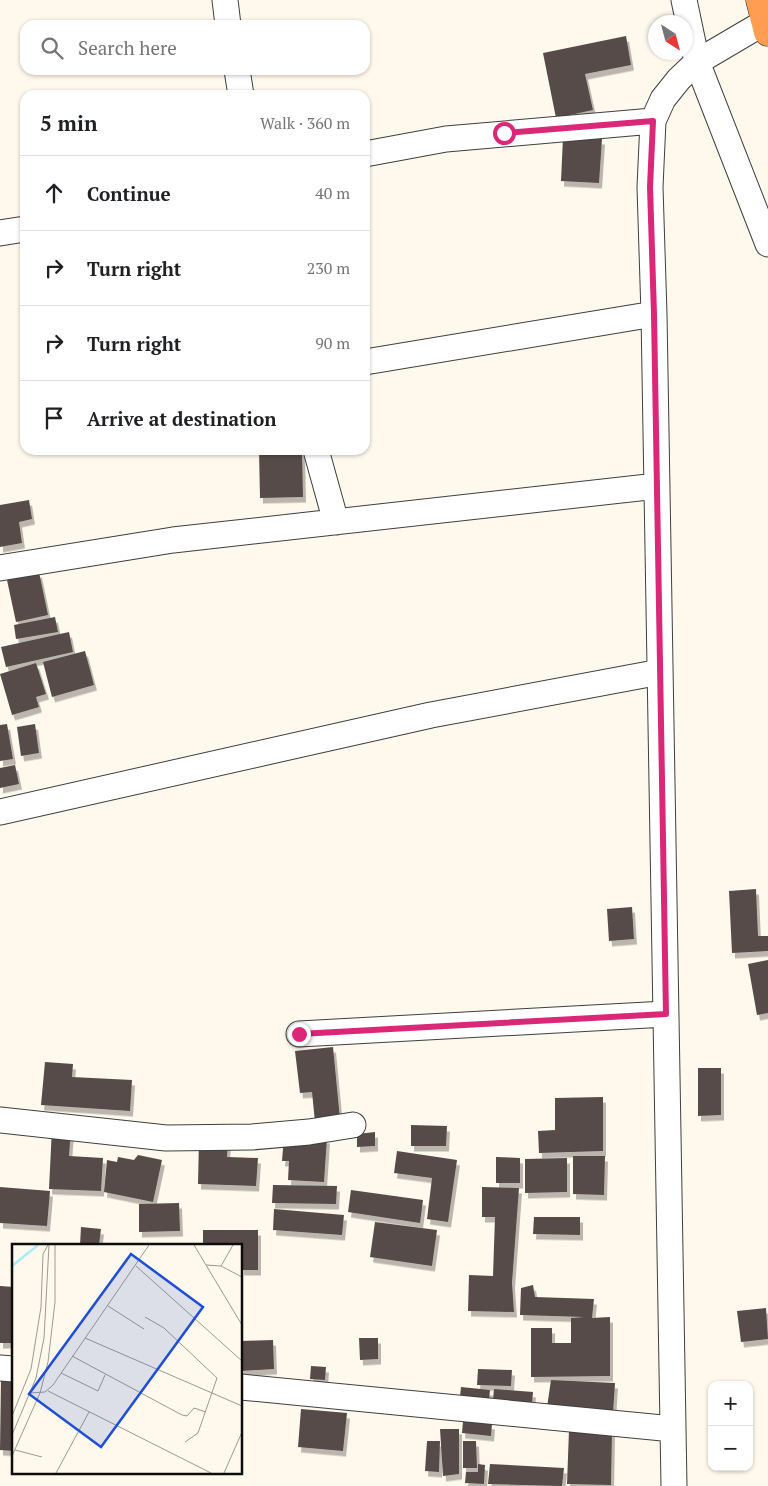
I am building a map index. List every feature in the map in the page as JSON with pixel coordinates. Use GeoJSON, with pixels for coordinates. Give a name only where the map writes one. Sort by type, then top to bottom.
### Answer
{"type":"FeatureCollection","features":[{"type":"Feature","properties":{"kind":"street"},"geometry":{"type":"LineString","coordinates":[[225,0],[227,20]]}},
{"type":"Feature","properties":{"kind":"street"},"geometry":{"type":"LineString","coordinates":[[684,0],[697,62],[768,244]]}},
{"type":"Feature","properties":{"kind":"street"},"geometry":{"type":"LineString","coordinates":[[674,1486],[654,314],[650,187],[653,121],[663,100],[678,79],[697,62],[764,18]]}},
{"type":"Feature","properties":{"kind":"street"},"geometry":{"type":"LineString","coordinates":[[237,75],[240,90]]}},
{"type":"Feature","properties":{"kind":"street"},"geometry":{"type":"LineString","coordinates":[[370,153],[446,139],[653,121]]}},
{"type":"Feature","properties":{"kind":"street"},"geometry":{"type":"LineString","coordinates":[[0,233],[20,231]]}},
{"type":"Feature","properties":{"kind":"street"},"geometry":{"type":"LineString","coordinates":[[370,361],[654,314]]}},
{"type":"Feature","properties":{"kind":"street"},"geometry":{"type":"LineString","coordinates":[[317,455],[336,522]]}},
{"type":"Feature","properties":{"kind":"street"},"geometry":{"type":"LineString","coordinates":[[0,568],[173,540],[657,486]]}},
{"type":"Feature","properties":{"kind":"street"},"geometry":{"type":"LineString","coordinates":[[0,812],[431,715],[660,672]]}},
{"type":"Feature","properties":{"kind":"street"},"geometry":{"type":"LineString","coordinates":[[299,1034],[666,1014]]}},
{"type":"Feature","properties":{"kind":"street"},"geometry":{"type":"LineString","coordinates":[[0,1120],[166,1138],[252,1137],[309,1132],[353,1125]]}},
{"type":"Feature","properties":{"kind":"street"},"geometry":{"type":"LineString","coordinates":[[242,1387],[673,1429]]}},
{"type":"Feature","properties":{"kind":"building"},"geometry":{"type":"Polygon","coordinates":[[[626,36],[631,65],[585,74],[593,110],[556,118],[543,53],[626,36]]]}},
{"type":"Feature","properties":{"kind":"building"},"geometry":{"type":"Polygon","coordinates":[[[563,137],[602,139],[599,183],[561,181],[563,137]]]}},
{"type":"Feature","properties":{"kind":"building"},"geometry":{"type":"Polygon","coordinates":[[[259,455],[302,455],[303,497],[260,498],[259,455]]]}},
{"type":"Feature","properties":{"kind":"building"},"geometry":{"type":"Polygon","coordinates":[[[29,500],[32,519],[19,522],[22,543],[0,547],[0,505],[29,500]]]}},
{"type":"Feature","properties":{"kind":"building"},"geometry":{"type":"Polygon","coordinates":[[[39,572],[48,615],[16,622],[7,580],[39,572]]]}},
{"type":"Feature","properties":{"kind":"building"},"geometry":{"type":"Polygon","coordinates":[[[55,617],[58,632],[16,639],[14,625],[55,617]]]}},
{"type":"Feature","properties":{"kind":"building"},"geometry":{"type":"Polygon","coordinates":[[[69,632],[73,652],[6,667],[1,647],[69,632]]]}},
{"type":"Feature","properties":{"kind":"building"},"geometry":{"type":"Polygon","coordinates":[[[85,651],[94,685],[52,697],[43,662],[85,651]]]}},
{"type":"Feature","properties":{"kind":"building"},"geometry":{"type":"Polygon","coordinates":[[[36,663],[46,694],[36,697],[39,707],[12,715],[0,674],[36,663]]]}},
{"type":"Feature","properties":{"kind":"building"},"geometry":{"type":"Polygon","coordinates":[[[7,724],[13,759],[0,761],[0,725],[7,724]]]}},
{"type":"Feature","properties":{"kind":"building"},"geometry":{"type":"Polygon","coordinates":[[[35,724],[39,753],[21,756],[17,727],[35,724]]]}},
{"type":"Feature","properties":{"kind":"building"},"geometry":{"type":"Polygon","coordinates":[[[15,765],[19,784],[0,788],[0,768],[15,765]]]}},
{"type":"Feature","properties":{"kind":"building"},"geometry":{"type":"Polygon","coordinates":[[[756,889],[758,936],[768,936],[768,951],[732,953],[729,891],[756,889]]]}},
{"type":"Feature","properties":{"kind":"building"},"geometry":{"type":"Polygon","coordinates":[[[632,907],[634,939],[609,941],[607,909],[632,907]]]}},
{"type":"Feature","properties":{"kind":"building"},"geometry":{"type":"Polygon","coordinates":[[[768,960],[768,1013],[757,1015],[748,964],[768,960]]]}},
{"type":"Feature","properties":{"kind":"building"},"geometry":{"type":"Polygon","coordinates":[[[333,1047],[340,1119],[315,1122],[312,1092],[300,1093],[295,1051],[333,1047]]]}},
{"type":"Feature","properties":{"kind":"building"},"geometry":{"type":"Polygon","coordinates":[[[45,1062],[73,1064],[72,1077],[132,1080],[130,1111],[41,1105],[45,1062]]]}},
{"type":"Feature","properties":{"kind":"building"},"geometry":{"type":"Polygon","coordinates":[[[698,1068],[721,1068],[721,1115],[698,1116],[698,1068]]]}},
{"type":"Feature","properties":{"kind":"building"},"geometry":{"type":"Polygon","coordinates":[[[603,1097],[603,1151],[539,1153],[538,1131],[555,1130],[555,1098],[603,1097]]]}},
{"type":"Feature","properties":{"kind":"building"},"geometry":{"type":"Polygon","coordinates":[[[411,1125],[447,1126],[446,1146],[411,1146],[411,1125]]]}},
{"type":"Feature","properties":{"kind":"building"},"geometry":{"type":"Polygon","coordinates":[[[52,1128],[71,1129],[69,1156],[103,1158],[101,1191],[49,1189],[52,1128]]]}},
{"type":"Feature","properties":{"kind":"building"},"geometry":{"type":"Polygon","coordinates":[[[375,1132],[375,1146],[357,1147],[357,1134],[375,1132]]]}},
{"type":"Feature","properties":{"kind":"building"},"geometry":{"type":"Polygon","coordinates":[[[284,1135],[327,1138],[324,1182],[288,1180],[289,1161],[282,1161],[284,1135]]]}},
{"type":"Feature","properties":{"kind":"building"},"geometry":{"type":"Polygon","coordinates":[[[199,1139],[228,1140],[227,1157],[258,1158],[256,1186],[198,1184],[199,1139]]]}},
{"type":"Feature","properties":{"kind":"building"},"geometry":{"type":"Polygon","coordinates":[[[397,1151],[457,1160],[448,1222],[427,1219],[432,1178],[394,1173],[397,1151]]]}},
{"type":"Feature","properties":{"kind":"building"},"geometry":{"type":"Polygon","coordinates":[[[138,1155],[162,1160],[153,1202],[104,1192],[107,1160],[117,1162],[118,1157],[134,1160],[138,1155]]]}},
{"type":"Feature","properties":{"kind":"building"},"geometry":{"type":"Polygon","coordinates":[[[573,1156],[605,1156],[604,1195],[573,1194],[573,1156]]]}},
{"type":"Feature","properties":{"kind":"building"},"geometry":{"type":"Polygon","coordinates":[[[496,1157],[520,1158],[520,1183],[496,1183],[496,1157]]]}},
{"type":"Feature","properties":{"kind":"building"},"geometry":{"type":"Polygon","coordinates":[[[567,1158],[567,1192],[525,1193],[525,1159],[567,1158]]]}},
{"type":"Feature","properties":{"kind":"building"},"geometry":{"type":"Polygon","coordinates":[[[273,1185],[337,1186],[336,1204],[272,1203],[273,1185]]]}},
{"type":"Feature","properties":{"kind":"building"},"geometry":{"type":"Polygon","coordinates":[[[0,1187],[50,1191],[47,1226],[0,1223],[0,1187]]]}},
{"type":"Feature","properties":{"kind":"building"},"geometry":{"type":"Polygon","coordinates":[[[482,1187],[519,1188],[512,1283],[514,1312],[468,1311],[469,1275],[493,1276],[495,1217],[482,1217],[482,1187]]]}},
{"type":"Feature","properties":{"kind":"building"},"geometry":{"type":"Polygon","coordinates":[[[351,1190],[423,1200],[420,1223],[348,1212],[351,1190]]]}},
{"type":"Feature","properties":{"kind":"building"},"geometry":{"type":"Polygon","coordinates":[[[179,1203],[180,1231],[139,1232],[139,1204],[179,1203]]]}},
{"type":"Feature","properties":{"kind":"building"},"geometry":{"type":"Polygon","coordinates":[[[274,1209],[344,1215],[342,1235],[273,1230],[274,1209]]]}},
{"type":"Feature","properties":{"kind":"building"},"geometry":{"type":"Polygon","coordinates":[[[534,1217],[580,1217],[580,1235],[533,1234],[534,1217]]]}},
{"type":"Feature","properties":{"kind":"building"},"geometry":{"type":"Polygon","coordinates":[[[375,1222],[437,1230],[432,1266],[370,1257],[375,1222]]]}},
{"type":"Feature","properties":{"kind":"building"},"geometry":{"type":"Polygon","coordinates":[[[81,1227],[101,1229],[99,1244],[80,1244],[81,1227]]]}},
{"type":"Feature","properties":{"kind":"building"},"geometry":{"type":"Polygon","coordinates":[[[203,1230],[258,1230],[258,1270],[242,1270],[242,1244],[203,1244],[203,1230]]]}},
{"type":"Feature","properties":{"kind":"building"},"geometry":{"type":"Polygon","coordinates":[[[533,1285],[535,1297],[594,1299],[592,1318],[610,1317],[610,1376],[531,1377],[531,1328],[552,1328],[552,1343],[571,1343],[571,1318],[584,1317],[520,1315],[521,1288],[533,1285]]]}},
{"type":"Feature","properties":{"kind":"building"},"geometry":{"type":"Polygon","coordinates":[[[0,1286],[12,1287],[12,1343],[0,1343],[0,1286]]]}},
{"type":"Feature","properties":{"kind":"building"},"geometry":{"type":"Polygon","coordinates":[[[766,1308],[768,1339],[741,1342],[737,1311],[766,1308]]]}},
{"type":"Feature","properties":{"kind":"building"},"geometry":{"type":"Polygon","coordinates":[[[359,1338],[378,1338],[378,1359],[360,1360],[359,1338]]]}},
{"type":"Feature","properties":{"kind":"building"},"geometry":{"type":"Polygon","coordinates":[[[273,1340],[274,1369],[242,1371],[242,1341],[273,1340]]]}},
{"type":"Feature","properties":{"kind":"building"},"geometry":{"type":"Polygon","coordinates":[[[311,1366],[326,1367],[325,1380],[310,1379],[311,1366]]]}},
{"type":"Feature","properties":{"kind":"building"},"geometry":{"type":"Polygon","coordinates":[[[478,1369],[512,1370],[511,1386],[477,1385],[478,1369]]]}},
{"type":"Feature","properties":{"kind":"building"},"geometry":{"type":"Polygon","coordinates":[[[1,1379],[12,1380],[12,1451],[0,1450],[1,1379]]]}},
{"type":"Feature","properties":{"kind":"building"},"geometry":{"type":"Polygon","coordinates":[[[551,1380],[615,1383],[613,1413],[546,1414],[551,1380]]]}},
{"type":"Feature","properties":{"kind":"building"},"geometry":{"type":"Polygon","coordinates":[[[461,1387],[490,1390],[488,1410],[459,1406],[461,1387]]]}},
{"type":"Feature","properties":{"kind":"building"},"geometry":{"type":"Polygon","coordinates":[[[494,1389],[533,1392],[531,1414],[492,1410],[494,1389]]]}},
{"type":"Feature","properties":{"kind":"building"},"geometry":{"type":"Polygon","coordinates":[[[301,1409],[347,1413],[343,1451],[298,1447],[301,1409]]]}},
{"type":"Feature","properties":{"kind":"building"},"geometry":{"type":"Polygon","coordinates":[[[463,1421],[492,1424],[491,1436],[462,1433],[463,1421]]]}},
{"type":"Feature","properties":{"kind":"building"},"geometry":{"type":"Polygon","coordinates":[[[440,1429],[459,1429],[459,1474],[443,1476],[440,1429]]]}},
{"type":"Feature","properties":{"kind":"building"},"geometry":{"type":"Polygon","coordinates":[[[569,1430],[612,1431],[611,1485],[567,1484],[569,1430]]]}},
{"type":"Feature","properties":{"kind":"building"},"geometry":{"type":"Polygon","coordinates":[[[427,1441],[440,1441],[439,1472],[425,1471],[427,1441]]]}},
{"type":"Feature","properties":{"kind":"building"},"geometry":{"type":"Polygon","coordinates":[[[463,1441],[476,1441],[477,1468],[463,1468],[463,1441]]]}},
{"type":"Feature","properties":{"kind":"building"},"geometry":{"type":"Polygon","coordinates":[[[478,1464],[485,1465],[484,1484],[465,1483],[466,1472],[478,1472],[478,1464]]]}},
{"type":"Feature","properties":{"kind":"building"},"geometry":{"type":"Polygon","coordinates":[[[490,1464],[564,1468],[562,1486],[488,1484],[490,1464]]]}},
{"type":"Feature","properties":{"kind":"route"},"geometry":{"type":"LineString","coordinates":[[299,1034],[666,1014],[654,314],[650,187],[653,121],[504,133]]}}]}
